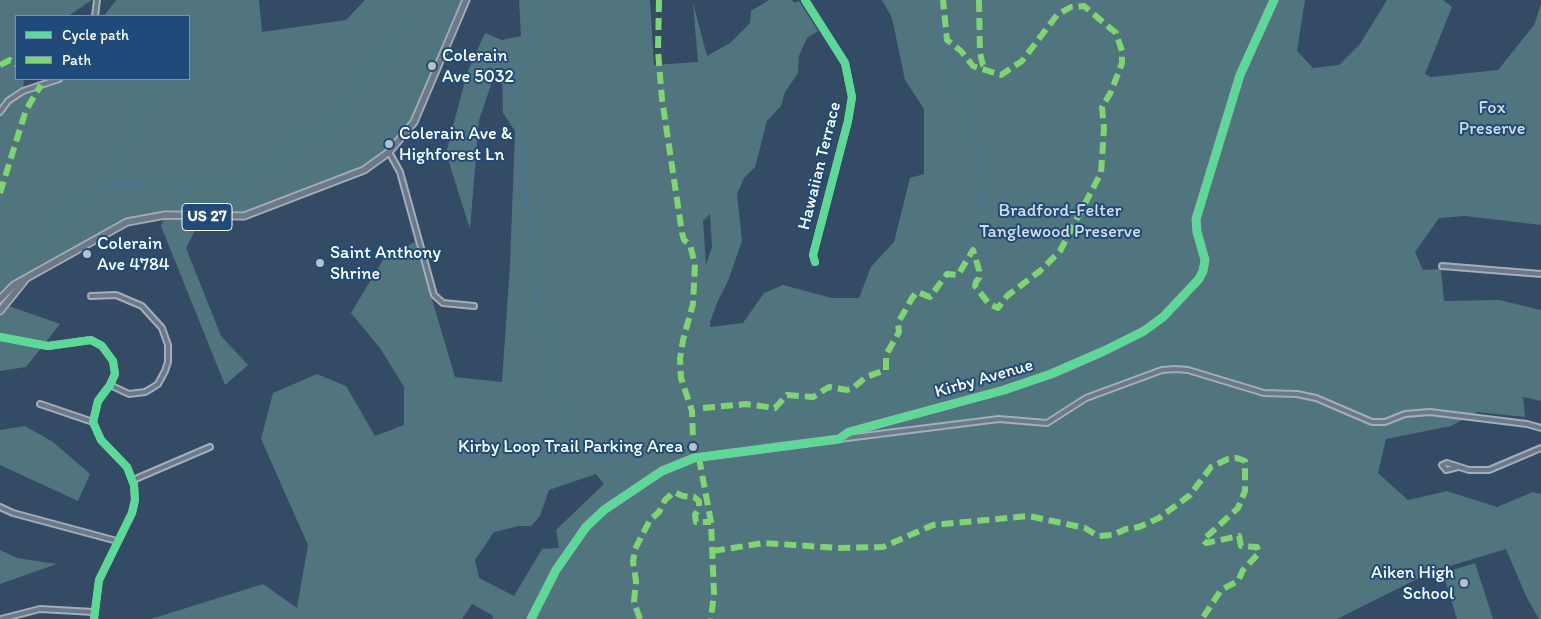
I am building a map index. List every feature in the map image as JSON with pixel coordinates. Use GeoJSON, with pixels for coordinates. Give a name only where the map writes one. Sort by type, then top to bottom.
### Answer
{"type":"FeatureCollection","features":[{"type":"Feature","properties":{"kind":"main road","name":"US 27"},"geometry":{"type":"LineString","coordinates":[[0,299],[14,285],[127,222],[165,215],[244,216],[364,170],[389,152],[407,132],[419,112],[466,0]]}},
{"type":"Feature","properties":{"kind":"main road","name":"US 27"},"geometry":{"type":"LineString","coordinates":[[0,311],[26,278]]}},
{"type":"Feature","properties":{"kind":"street"},"geometry":{"type":"LineString","coordinates":[[95,15],[97,0]]}},
{"type":"Feature","properties":{"kind":"street","name":"Hawaiian Terrace"},"geometry":{"type":"LineString","coordinates":[[805,0],[845,63],[852,97],[848,121],[814,255],[815,262]]}},
{"type":"Feature","properties":{"kind":"street","name":"Kirby Avenue"},"geometry":{"type":"LineString","coordinates":[[531,619],[556,570],[586,528],[604,510],[662,471],[698,458],[839,439],[849,432],[1004,390],[1051,374],[1144,331],[1163,317],[1199,278],[1203,271],[1205,260],[1197,232],[1196,219],[1210,167],[1240,75],[1274,0]]}},
{"type":"Feature","properties":{"kind":"street"},"geometry":{"type":"LineString","coordinates":[[0,112],[8,102],[23,91],[57,80]]}},
{"type":"Feature","properties":{"kind":"street"},"geometry":{"type":"LineString","coordinates":[[389,152],[400,172],[434,295],[443,303],[474,306]]}},
{"type":"Feature","properties":{"kind":"street"},"geometry":{"type":"LineString","coordinates":[[1442,266],[1541,274]]}},
{"type":"Feature","properties":{"kind":"street"},"geometry":{"type":"LineString","coordinates":[[91,296],[116,294],[142,306],[162,328],[168,345],[168,362],[158,384],[145,392],[129,394],[110,385]]}},
{"type":"Feature","properties":{"kind":"street"},"geometry":{"type":"LineString","coordinates":[[0,338],[48,346],[84,340],[97,342],[107,350],[113,361],[115,374],[110,385],[98,401],[93,422],[101,440],[123,462],[133,480],[134,506],[99,580],[93,612],[94,619]]}},
{"type":"Feature","properties":{"kind":"street"},"geometry":{"type":"LineString","coordinates":[[839,439],[999,419],[1047,423],[1086,398],[1162,370],[1175,368],[1188,370],[1264,393],[1297,394],[1316,398],[1372,422],[1385,422],[1405,414],[1430,412],[1527,424],[1541,428]]}},
{"type":"Feature","properties":{"kind":"street"},"geometry":{"type":"LineString","coordinates":[[40,404],[93,422]]}},
{"type":"Feature","properties":{"kind":"street"},"geometry":{"type":"LineString","coordinates":[[133,480],[210,447]]}},
{"type":"Feature","properties":{"kind":"street"},"geometry":{"type":"LineString","coordinates":[[1458,466],[1469,470],[1489,470],[1541,448]]}},
{"type":"Feature","properties":{"kind":"street"},"geometry":{"type":"LineString","coordinates":[[0,507],[13,514],[117,541]]}},
{"type":"Feature","properties":{"kind":"street"},"geometry":{"type":"LineString","coordinates":[[1,619],[40,609],[93,612]]}},
{"type":"Feature","properties":{"kind":"green space"},"geometry":{"type":"Polygon","coordinates":[[[0,0],[92,0],[70,15],[15,15],[15,80],[24,80],[23,90],[56,80],[190,80],[190,15],[105,15],[116,0],[259,0],[262,32],[346,20],[365,0],[466,0],[407,133],[364,170],[244,216],[202,217],[186,248],[221,336],[248,365],[225,385],[161,226],[165,215],[139,218],[27,278],[0,299],[0,0]]]}},
{"type":"Feature","properties":{"kind":"green space"},"geometry":{"type":"Polygon","coordinates":[[[519,0],[650,0],[654,65],[698,62],[693,3],[707,56],[730,43],[750,23],[751,11],[769,0],[792,0],[795,3],[799,1],[818,31],[807,38],[799,56],[798,73],[785,92],[781,106],[767,121],[755,167],[744,178],[737,194],[742,241],[728,281],[717,303],[710,327],[743,323],[764,293],[783,285],[832,298],[859,298],[871,267],[894,242],[910,178],[924,174],[924,109],[905,80],[892,18],[882,0],[1305,0],[1297,51],[1313,68],[1339,65],[1360,44],[1387,0],[1443,0],[1452,7],[1425,74],[1431,77],[1498,70],[1534,25],[1541,4],[1541,225],[1465,216],[1439,218],[1415,252],[1423,270],[1441,269],[1444,301],[1499,300],[1541,310],[1541,401],[1523,397],[1525,417],[1477,412],[1451,426],[1386,439],[1378,473],[1408,500],[1447,491],[1497,507],[1533,492],[1541,494],[1541,619],[1539,619],[1526,596],[1506,549],[1433,571],[1337,619],[493,619],[492,615],[472,604],[462,619],[151,619],[263,584],[297,608],[308,545],[261,439],[273,393],[317,374],[346,386],[375,436],[404,425],[404,387],[380,348],[351,313],[384,258],[415,242],[455,377],[502,382],[510,264],[515,131],[503,113],[502,77],[494,76],[479,120],[470,229],[446,153],[467,73],[485,33],[502,40],[521,36],[519,0]],[[710,214],[703,221],[706,265],[712,247],[710,214]],[[596,474],[549,490],[540,516],[531,526],[519,526],[494,532],[475,560],[479,578],[514,596],[542,549],[559,548],[556,530],[604,484],[596,474]]]}},
{"type":"Feature","properties":{"kind":"green space"},"geometry":{"type":"Polygon","coordinates":[[[6,305],[60,324],[26,367],[0,371],[0,317],[6,305]]]}},
{"type":"Feature","properties":{"kind":"green space"},"geometry":{"type":"Polygon","coordinates":[[[25,426],[53,442],[90,474],[78,501],[0,465],[0,430],[25,426]]]}},
{"type":"Feature","properties":{"kind":"green space"},"geometry":{"type":"Polygon","coordinates":[[[0,550],[17,558],[57,564],[0,584],[0,550]]]}},
{"type":"Feature","properties":{"kind":"green space"},"geometry":{"type":"Polygon","coordinates":[[[1475,563],[1493,619],[1457,619],[1443,573],[1475,563]]]}},
{"type":"Feature","properties":{"kind":"waterway"},"geometry":{"type":"LineString","coordinates":[[537,0],[529,52],[517,84],[512,106],[518,117],[538,309],[549,346],[556,395],[569,417],[575,437],[605,468],[608,478],[622,478],[632,472],[643,451],[655,444]]}},
{"type":"Feature","properties":{"kind":"waterway"},"geometry":{"type":"LineString","coordinates":[[755,425],[757,414],[765,410],[860,410],[923,381],[936,350],[931,330],[941,302],[981,215],[979,167],[970,109],[943,47],[939,0]]}},
{"type":"Feature","properties":{"kind":"waterway"},"geometry":{"type":"LineString","coordinates":[[0,262],[35,249],[49,238],[68,211],[90,193],[114,185],[136,184],[196,190],[226,186],[256,174],[328,124],[409,16]]}},
{"type":"Feature","properties":{"kind":"waterway"},"geometry":{"type":"LineString","coordinates":[[114,185],[121,157],[153,80]]}},
{"type":"Feature","properties":{"kind":"marked path"},"geometry":{"type":"LineString","coordinates":[[659,0],[658,51],[662,99],[682,233],[684,240],[690,245],[695,264],[693,304],[680,359],[681,378],[692,411],[693,440]]}},
{"type":"Feature","properties":{"kind":"marked path"},"geometry":{"type":"LineString","coordinates":[[703,408],[746,404],[775,408],[787,395],[813,397],[829,387],[847,390],[853,388],[866,377],[886,370],[886,355],[899,332],[898,323],[917,292],[930,297],[947,274],[958,275],[973,250],[979,270],[979,278],[975,286],[989,304],[998,308],[1007,296],[1040,271],[1060,251],[1101,173],[1104,129],[1102,107],[1111,92],[1122,63],[1122,51],[1116,33],[1084,6],[1071,7],[1057,15],[1022,61],[1001,75],[973,66],[961,51],[947,40],[943,0]]}},
{"type":"Feature","properties":{"kind":"marked path"},"geometry":{"type":"LineString","coordinates":[[979,0],[980,53],[983,65],[989,72]]}},
{"type":"Feature","properties":{"kind":"marked path"},"geometry":{"type":"LineString","coordinates":[[0,65],[10,60],[15,64]]}},
{"type":"Feature","properties":{"kind":"marked path"},"geometry":{"type":"LineString","coordinates":[[0,193],[26,110],[41,85]]}},
{"type":"Feature","properties":{"kind":"marked path"},"geometry":{"type":"LineString","coordinates":[[699,458],[711,522],[714,593],[711,619]]}},
{"type":"Feature","properties":{"kind":"marked path"},"geometry":{"type":"LineString","coordinates":[[713,551],[764,543],[838,548],[883,547],[933,525],[1029,516],[1085,528],[1098,536],[1113,535],[1126,529],[1139,527],[1159,518],[1190,495],[1211,467],[1228,459],[1237,458],[1245,461],[1245,491],[1238,508],[1203,540],[1206,543],[1239,536],[1241,546],[1257,547],[1259,553],[1243,570],[1238,581],[1221,590],[1202,619]]}},
{"type":"Feature","properties":{"kind":"marked path"},"geometry":{"type":"LineString","coordinates":[[640,619],[634,602],[636,581],[633,562],[635,549],[650,520],[659,512],[665,500],[674,492],[683,496],[694,497],[699,501],[699,508],[695,515],[696,522],[711,522]]}},
{"type":"Feature","properties":{"kind":"cycle path"},"geometry":{"type":"LineString","coordinates":[[805,0],[845,63],[852,97],[848,121],[813,255],[815,262]]}},
{"type":"Feature","properties":{"kind":"cycle path"},"geometry":{"type":"LineString","coordinates":[[531,619],[556,570],[586,527],[604,510],[662,471],[694,458],[839,439],[849,432],[1004,390],[1051,374],[1104,351],[1144,331],[1163,317],[1199,279],[1203,271],[1205,260],[1197,232],[1196,219],[1240,75],[1274,0]]}},
{"type":"Feature","properties":{"kind":"cycle path"},"geometry":{"type":"LineString","coordinates":[[0,337],[48,346],[91,340],[102,346],[113,361],[115,374],[110,385],[98,401],[93,422],[101,440],[127,467],[134,485],[135,500],[132,513],[99,580],[94,619]]}},
{"type":"Feature","properties":{"kind":"place","name":"Colerain Ave 5032"},"geometry":{"type":"Point","coordinates":[432,66]}},
{"type":"Feature","properties":{"kind":"place","name":"Colerain Ave & Highforest Ln"},"geometry":{"type":"Point","coordinates":[389,144]}},
{"type":"Feature","properties":{"kind":"place","name":"Colerain Ave 4784"},"geometry":{"type":"Point","coordinates":[87,254]}},
{"type":"Feature","properties":{"kind":"place","name":"Saint Anthony Shrine"},"geometry":{"type":"Point","coordinates":[320,263]}},
{"type":"Feature","properties":{"kind":"place","name":"Kirby Loop Trail Parking Area"},"geometry":{"type":"Point","coordinates":[693,447]}},
{"type":"Feature","properties":{"kind":"place","name":"Aiken High School"},"geometry":{"type":"Point","coordinates":[1464,583]}},
{"type":"Feature","properties":{"kind":"park label","name":"Fox Preserve"},"geometry":{"type":"Point","coordinates":[1492,118]}},
{"type":"Feature","properties":{"kind":"park label","name":"Bradford-Felter Tanglewood Preserve"},"geometry":{"type":"Point","coordinates":[1060,221]}}]}
